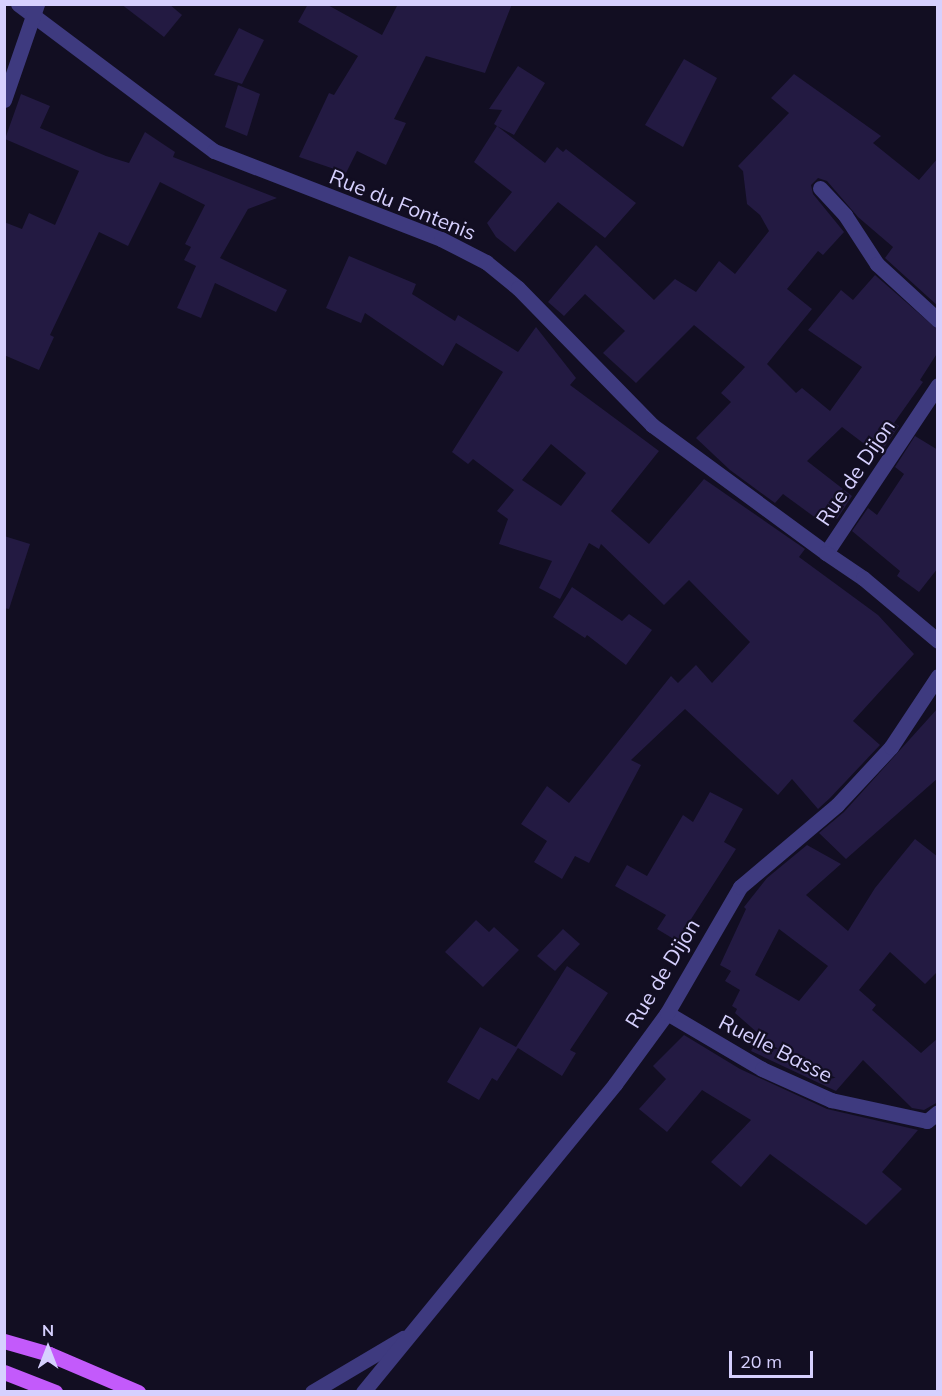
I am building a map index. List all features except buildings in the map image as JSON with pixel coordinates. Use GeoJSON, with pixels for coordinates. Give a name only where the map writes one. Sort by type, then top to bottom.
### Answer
{"type":"FeatureCollection","features":[{"type":"Feature","properties":{"kind":"main road"},"geometry":{"type":"LineString","coordinates":[[4,1341],[49,1354],[138,1392]]}},
{"type":"Feature","properties":{"kind":"main road"},"geometry":{"type":"LineString","coordinates":[[4,1372],[56,1392]]}},
{"type":"Feature","properties":{"kind":"street","name":"Rue du Fontenis"},"geometry":{"type":"LineString","coordinates":[[18,4],[35,11],[214,151],[441,239],[486,262],[518,288],[643,418],[807,542],[826,553]]}},
{"type":"Feature","properties":{"kind":"street"},"geometry":{"type":"LineString","coordinates":[[4,100],[35,11]]}},
{"type":"Feature","properties":{"kind":"street"},"geometry":{"type":"LineString","coordinates":[[820,188],[845,215],[877,264],[938,320]]}},
{"type":"Feature","properties":{"kind":"street","name":"Rue de Dijon"},"geometry":{"type":"LineString","coordinates":[[938,385],[826,553],[863,578],[938,641]]}},
{"type":"Feature","properties":{"kind":"street","name":"Rue de Dijon"},"geometry":{"type":"LineString","coordinates":[[363,1392],[615,1084],[668,1013],[740,887],[845,797],[891,747],[938,676]]}},
{"type":"Feature","properties":{"kind":"street","name":"Ruelle Basse"},"geometry":{"type":"LineString","coordinates":[[668,1013],[762,1069],[831,1100],[927,1121],[938,1112]]}},
{"type":"Feature","properties":{"kind":"street","name":"Rue de Dijon"},"geometry":{"type":"LineString","coordinates":[[312,1392],[411,1333]]}}]}
